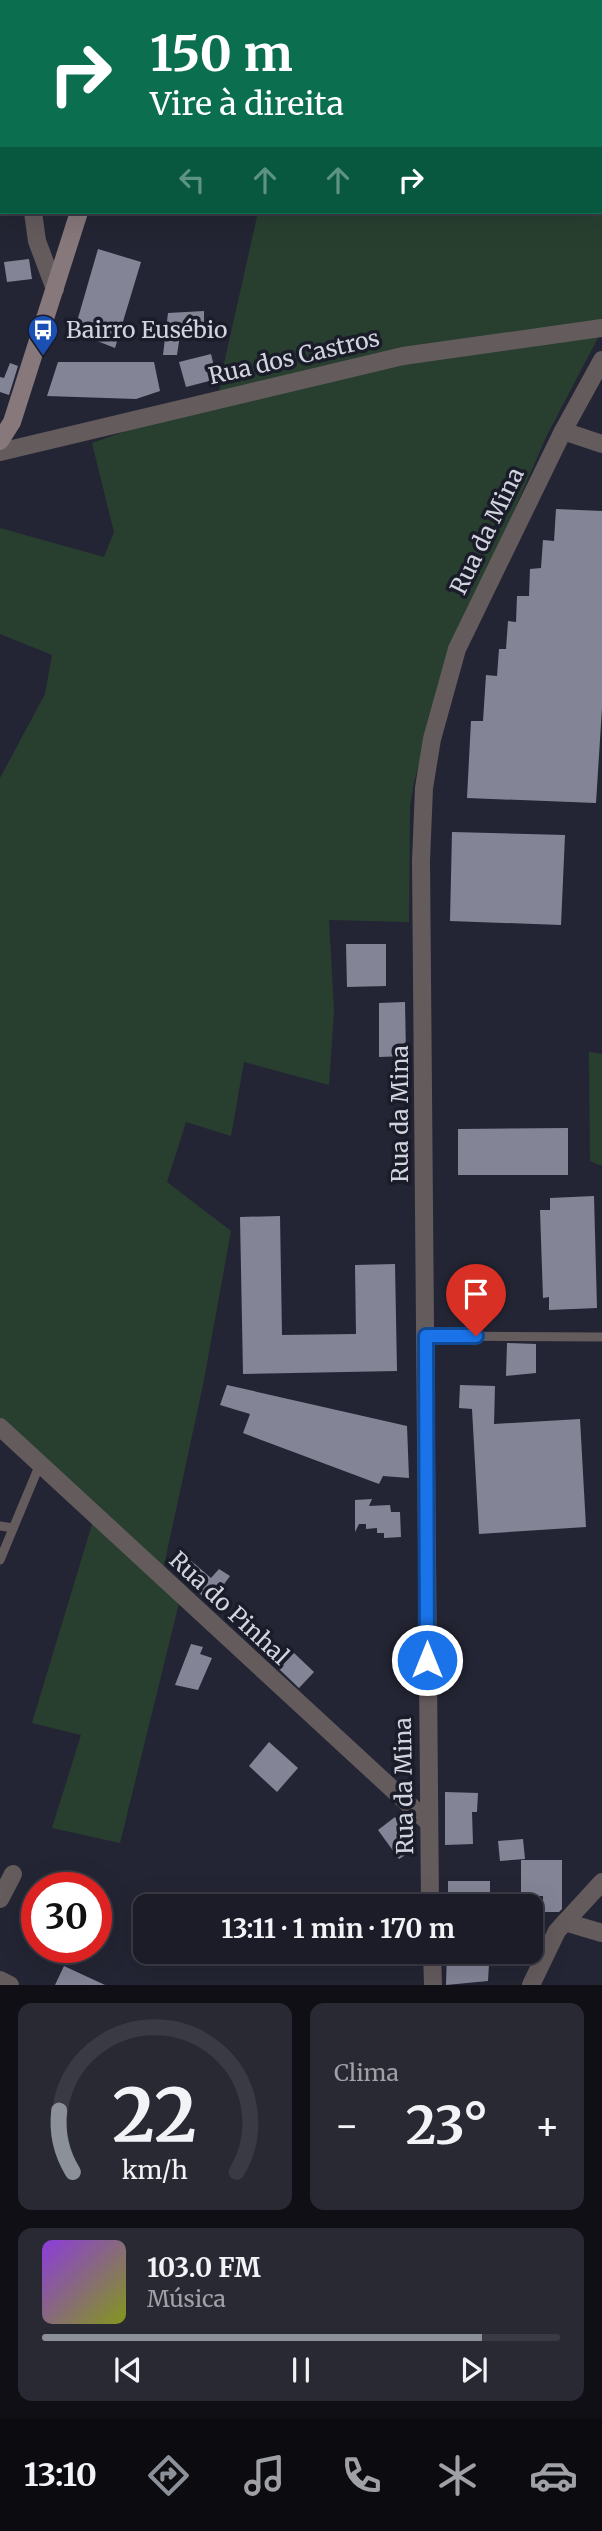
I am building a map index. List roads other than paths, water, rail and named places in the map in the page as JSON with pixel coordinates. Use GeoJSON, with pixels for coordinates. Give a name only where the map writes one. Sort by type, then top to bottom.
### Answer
{"type":"FeatureCollection","features":[{"type":"Feature","properties":{"kind":"street"},"geometry":{"type":"LineString","coordinates":[[33,214],[37,241],[55,289]]}},
{"type":"Feature","properties":{"kind":"street"},"geometry":{"type":"LineString","coordinates":[[0,442],[12,422],[78,214]]}},
{"type":"Feature","properties":{"kind":"street","name":"Rua dos Castros"},"geometry":{"type":"LineString","coordinates":[[0,452],[403,356],[602,328]]}},
{"type":"Feature","properties":{"kind":"street","name":"Rua da Mina"},"geometry":{"type":"LineString","coordinates":[[430,1894],[421,861],[424,788],[432,739],[457,649],[563,431],[602,360]]}},
{"type":"Feature","properties":{"kind":"street"},"geometry":{"type":"LineString","coordinates":[[563,431],[602,444]]}},
{"type":"Feature","properties":{"kind":"street","name":"Rua do Pinhal"},"geometry":{"type":"LineString","coordinates":[[0,1427],[428,1822]]}},
{"type":"Feature","properties":{"kind":"street"},"geometry":{"type":"LineString","coordinates":[[0,1899],[13,1874]]}},
{"type":"Feature","properties":{"kind":"street"},"geometry":{"type":"LineString","coordinates":[[531,1985],[557,1931],[602,1882]]}},
{"type":"Feature","properties":{"kind":"street"},"geometry":{"type":"LineString","coordinates":[[565,1922],[602,1933]]}},
{"type":"Feature","properties":{"kind":"street"},"geometry":{"type":"LineString","coordinates":[[432,1964],[433,1985]]}},
{"type":"Feature","properties":{"kind":"street"},"geometry":{"type":"LineString","coordinates":[[0,1980],[10,1985]]}},
{"type":"Feature","properties":{"kind":"lane"},"geometry":{"type":"LineString","coordinates":[[426,1336],[602,1337]]}},
{"type":"Feature","properties":{"kind":"lane"},"geometry":{"type":"LineString","coordinates":[[0,1560],[40,1464]]}},
{"type":"Feature","properties":{"kind":"lane"},"geometry":{"type":"LineString","coordinates":[[0,1526],[13,1528]]}},
{"type":"Feature","properties":{"kind":"place","name":"Bairro Eusébio"},"geometry":{"type":"Point","coordinates":[43,357]}}]}
